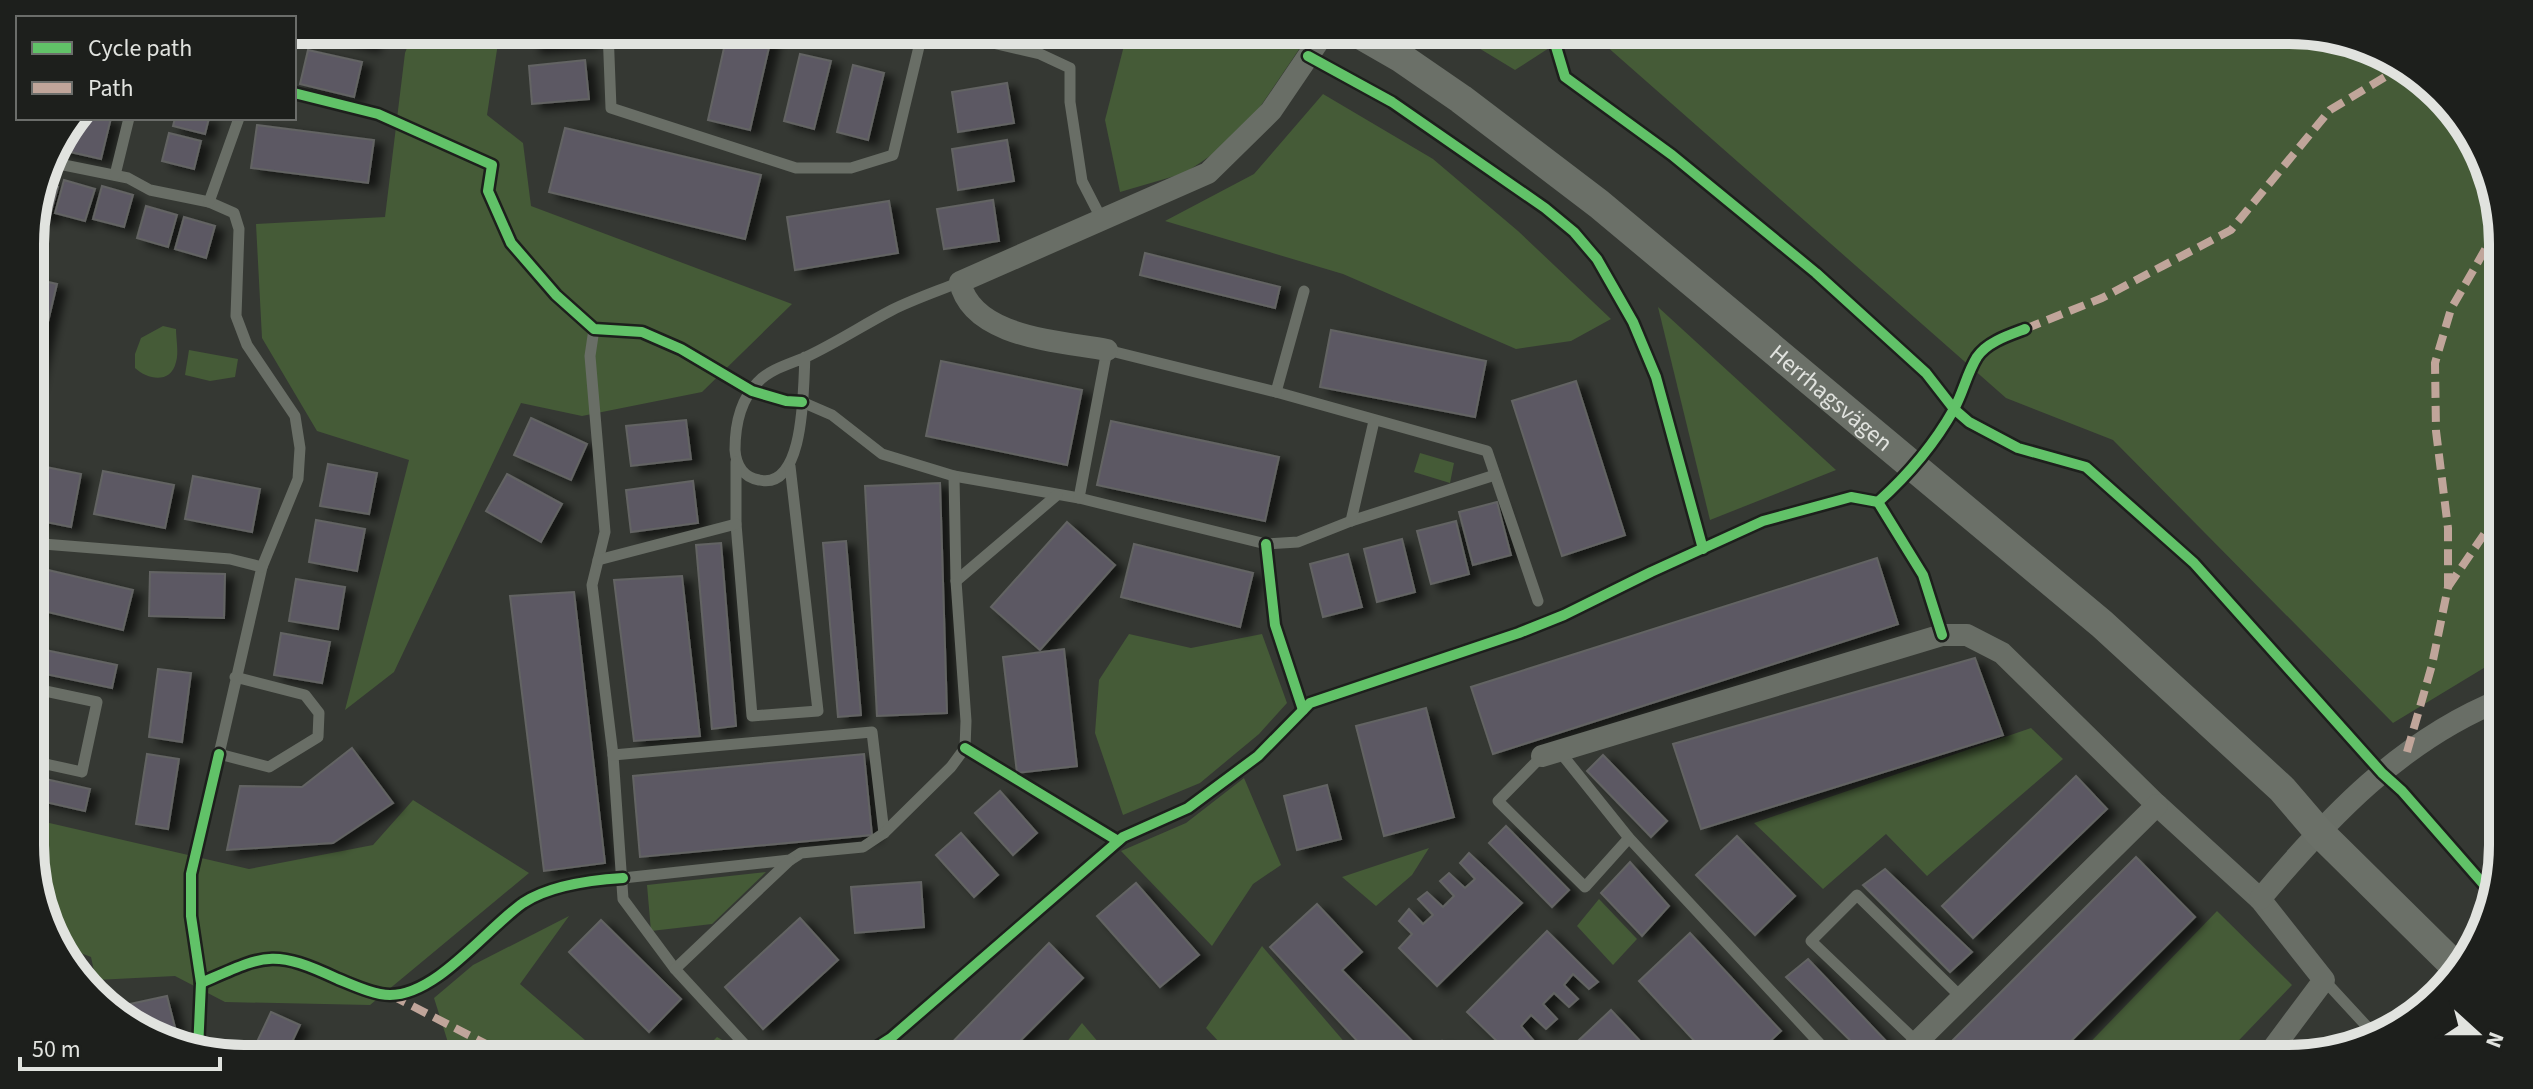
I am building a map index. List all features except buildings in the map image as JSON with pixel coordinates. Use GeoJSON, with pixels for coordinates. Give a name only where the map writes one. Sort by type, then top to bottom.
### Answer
{"type":"FeatureCollection","features":[{"type":"Feature","properties":{"kind":"street"},"geometry":{"type":"LineString","coordinates":[[1107,350],[1025,335],[986,321],[963,298],[960,282],[1208,173],[1271,111],[1316,44]]}},
{"type":"Feature","properties":{"kind":"street","name":"Herrhagsvägen"},"geometry":{"type":"LineString","coordinates":[[1375,44],[1461,99],[1535,153],[1739,319],[2102,624],[2282,789],[2318,831],[2451,962]]}},
{"type":"Feature","properties":{"kind":"street"},"geometry":{"type":"LineString","coordinates":[[1551,754],[1942,635],[1967,635],[2002,653],[2157,805],[2260,899],[2324,980],[2275,1045]]}},
{"type":"Feature","properties":{"kind":"street"},"geometry":{"type":"LineString","coordinates":[[2260,899],[2318,831],[2382,773],[2434,733],[2489,706]]}},
{"type":"Feature","properties":{"kind":"street"},"geometry":{"type":"LineString","coordinates":[[1917,1042],[2157,805]]}},
{"type":"Feature","properties":{"kind":"lane"},"geometry":{"type":"LineString","coordinates":[[609,44],[611,108],[796,168],[851,168],[893,155],[920,44]]}},
{"type":"Feature","properties":{"kind":"lane"},"geometry":{"type":"LineString","coordinates":[[997,44],[1040,54],[1070,68],[1070,102],[1082,181],[1102,220]]}},
{"type":"Feature","properties":{"kind":"lane"},"geometry":{"type":"LineString","coordinates":[[115,175],[129,120]]}},
{"type":"Feature","properties":{"kind":"lane"},"geometry":{"type":"LineString","coordinates":[[209,202],[238,120]]}},
{"type":"Feature","properties":{"kind":"lane"},"geometry":{"type":"LineString","coordinates":[[61,164],[115,175],[150,190],[209,202],[234,213],[239,229],[236,316],[247,345],[295,416],[300,448],[298,479],[262,567],[235,677],[219,754],[269,767],[318,737],[319,713],[305,695],[235,677]]}},
{"type":"Feature","properties":{"kind":"lane"},"geometry":{"type":"LineString","coordinates":[[790,466],[818,711],[752,716],[736,524],[735,433],[741,408],[758,382],[781,366],[805,357],[896,308],[960,282]]}},
{"type":"Feature","properties":{"kind":"lane"},"geometry":{"type":"LineString","coordinates":[[1276,392],[1304,291]]}},
{"type":"Feature","properties":{"kind":"lane"},"geometry":{"type":"LineString","coordinates":[[594,329],[590,356],[605,532],[592,585],[613,755],[623,899],[675,969],[745,1045]]}},
{"type":"Feature","properties":{"kind":"lane"},"geometry":{"type":"LineString","coordinates":[[1079,498],[1107,350],[1276,392],[1487,451],[1538,601]]}},
{"type":"Feature","properties":{"kind":"lane"},"geometry":{"type":"LineString","coordinates":[[736,462],[742,472],[760,481],[781,476],[790,466],[798,442],[805,357]]}},
{"type":"Feature","properties":{"kind":"lane"},"geometry":{"type":"LineString","coordinates":[[802,402],[832,415],[882,454],[954,476],[1079,498],[1266,544],[1298,542],[1351,521],[1495,475]]}},
{"type":"Feature","properties":{"kind":"lane"},"geometry":{"type":"LineString","coordinates":[[1351,521],[1374,421]]}},
{"type":"Feature","properties":{"kind":"lane"},"geometry":{"type":"LineString","coordinates":[[675,969],[790,860],[801,853],[863,847],[884,833],[951,767],[965,748],[954,476]]}},
{"type":"Feature","properties":{"kind":"lane"},"geometry":{"type":"LineString","coordinates":[[956,581],[1057,495]]}},
{"type":"Feature","properties":{"kind":"lane"},"geometry":{"type":"LineString","coordinates":[[598,560],[736,524]]}},
{"type":"Feature","properties":{"kind":"lane"},"geometry":{"type":"LineString","coordinates":[[44,544],[230,559],[262,567]]}},
{"type":"Feature","properties":{"kind":"lane"},"geometry":{"type":"LineString","coordinates":[[44,691],[97,702],[82,772],[44,764]]}},
{"type":"Feature","properties":{"kind":"lane"},"geometry":{"type":"LineString","coordinates":[[613,755],[872,732],[884,833]]}},
{"type":"Feature","properties":{"kind":"lane"},"geometry":{"type":"LineString","coordinates":[[1629,838],[1585,887],[1498,801],[1551,754],[1629,838],[1821,1045]]}},
{"type":"Feature","properties":{"kind":"lane"},"geometry":{"type":"LineString","coordinates":[[623,878],[790,860]]}},
{"type":"Feature","properties":{"kind":"lane"},"geometry":{"type":"LineString","coordinates":[[1914,1045],[1917,1042],[1811,941],[1857,895],[1962,998]]}},
{"type":"Feature","properties":{"kind":"lane"},"geometry":{"type":"LineString","coordinates":[[2324,980],[2368,1028]]}},
{"type":"Feature","properties":{"kind":"green space"},"geometry":{"type":"Polygon","coordinates":[[[409,44],[498,44],[487,115],[523,143],[531,206],[792,304],[702,392],[582,416],[521,403],[394,672],[345,710],[409,460],[317,431],[262,338],[256,224],[385,217],[409,44]]]}},
{"type":"Feature","properties":{"kind":"green space"},"geometry":{"type":"Polygon","coordinates":[[[1124,44],[1303,44],[1241,135],[1185,173],[1120,192],[1105,120],[1124,44]]]}},
{"type":"Feature","properties":{"kind":"green space"},"geometry":{"type":"Polygon","coordinates":[[[1472,44],[1555,44],[1515,70],[1472,44]]]}},
{"type":"Feature","properties":{"kind":"green space"},"geometry":{"type":"Polygon","coordinates":[[[1604,44],[2289,44],[2328,48],[2365,59],[2411,85],[2448,122],[2462,144],[2474,168],[2487,218],[2489,665],[2393,723],[2113,440],[2006,398],[1604,44]]]}},
{"type":"Feature","properties":{"kind":"green space"},"geometry":{"type":"Polygon","coordinates":[[[1323,94],[1433,159],[1518,231],[1611,319],[1571,341],[1516,349],[1343,274],[1165,221],[1254,174],[1323,94]]]}},
{"type":"Feature","properties":{"kind":"green space"},"geometry":{"type":"Polygon","coordinates":[[[1658,307],[1836,470],[1710,520],[1658,307]]]}},
{"type":"Feature","properties":{"kind":"green space"},"geometry":{"type":"Polygon","coordinates":[[[163,326],[176,329],[177,358],[169,374],[158,378],[135,368],[135,354],[141,338],[163,326]]]}},
{"type":"Feature","properties":{"kind":"green space"},"geometry":{"type":"Polygon","coordinates":[[[189,350],[238,359],[235,377],[210,381],[185,375],[189,350]]]}},
{"type":"Feature","properties":{"kind":"green space"},"geometry":{"type":"Polygon","coordinates":[[[1420,453],[1454,463],[1450,483],[1414,472],[1420,453]]]}},
{"type":"Feature","properties":{"kind":"green space"},"geometry":{"type":"Polygon","coordinates":[[[1129,634],[1191,648],[1262,634],[1287,703],[1259,734],[1200,783],[1123,815],[1095,733],[1099,680],[1129,634]]]}},
{"type":"Feature","properties":{"kind":"green space"},"geometry":{"type":"Polygon","coordinates":[[[2031,728],[2063,759],[1927,876],[1886,834],[1823,889],[1754,823],[2031,728]]]}},
{"type":"Feature","properties":{"kind":"green space"},"geometry":{"type":"Polygon","coordinates":[[[1244,778],[1281,865],[1253,884],[1212,946],[1121,851],[1186,823],[1244,778]]]}},
{"type":"Feature","properties":{"kind":"green space"},"geometry":{"type":"Polygon","coordinates":[[[413,800],[529,873],[370,1005],[225,1002],[175,976],[97,980],[91,957],[75,951],[59,921],[46,871],[44,822],[249,869],[373,845],[413,800]]]}},
{"type":"Feature","properties":{"kind":"green space"},"geometry":{"type":"Polygon","coordinates":[[[1429,848],[1412,875],[1376,906],[1342,877],[1429,848]]]}},
{"type":"Feature","properties":{"kind":"green space"},"geometry":{"type":"Polygon","coordinates":[[[766,872],[712,924],[651,931],[647,885],[766,872]]]}},
{"type":"Feature","properties":{"kind":"green space"},"geometry":{"type":"Polygon","coordinates":[[[1599,899],[1637,939],[1613,965],[1577,926],[1599,899]]]}},
{"type":"Feature","properties":{"kind":"green space"},"geometry":{"type":"Polygon","coordinates":[[[2217,911],[2292,985],[2234,1045],[2088,1045],[2217,911]]]}},
{"type":"Feature","properties":{"kind":"green space"},"geometry":{"type":"Polygon","coordinates":[[[569,916],[520,984],[591,1045],[449,1045],[434,998],[473,965],[569,916]]]}},
{"type":"Feature","properties":{"kind":"green space"},"geometry":{"type":"Polygon","coordinates":[[[1262,946],[1347,1045],[1222,1045],[1206,1028],[1262,946]]]}},
{"type":"Feature","properties":{"kind":"green space"},"geometry":{"type":"Polygon","coordinates":[[[1082,1023],[1101,1045],[1064,1045],[1082,1023]]]}},
{"type":"Feature","properties":{"kind":"green space"},"geometry":{"type":"Polygon","coordinates":[[[717,1037],[730,1045],[709,1045],[717,1037]]]}},
{"type":"Feature","properties":{"kind":"marked path"},"geometry":{"type":"LineString","coordinates":[[2025,329],[2102,298],[2231,230],[2330,110],[2392,73]]}},
{"type":"Feature","properties":{"kind":"marked path"},"geometry":{"type":"LineString","coordinates":[[2407,752],[2432,665],[2448,587],[2448,528],[2436,431],[2435,363],[2451,309],[2489,243]]}},
{"type":"Feature","properties":{"kind":"marked path"},"geometry":{"type":"LineString","coordinates":[[2448,587],[2489,527]]}},
{"type":"Feature","properties":{"kind":"marked path"},"geometry":{"type":"LineString","coordinates":[[391,995],[488,1045]]}},
{"type":"Feature","properties":{"kind":"cycle path"},"geometry":{"type":"LineString","coordinates":[[1555,44],[1565,77],[1672,155],[1816,273],[1926,373],[1954,409],[1969,422],[2018,448],[2086,467],[2194,563],[2485,885]]}},
{"type":"Feature","properties":{"kind":"cycle path"},"geometry":{"type":"LineString","coordinates":[[1308,56],[1392,102],[1545,208],[1574,232],[1597,259],[1633,322],[1656,377],[1703,549]]}},
{"type":"Feature","properties":{"kind":"cycle path"},"geometry":{"type":"LineString","coordinates":[[296,94],[378,114],[492,165],[488,191],[511,243],[556,295],[594,329],[642,332],[681,349],[752,391],[786,401],[802,402]]}},
{"type":"Feature","properties":{"kind":"cycle path"},"geometry":{"type":"LineString","coordinates":[[880,1045],[1123,837],[1188,808],[1258,756],[1310,703],[1564,615],[1763,521],[1851,497],[1878,502],[1910,470],[1938,434],[1954,409],[1981,352],[2025,329]]}},
{"type":"Feature","properties":{"kind":"cycle path"},"geometry":{"type":"LineString","coordinates":[[1878,502],[1923,575],[1942,635]]}},
{"type":"Feature","properties":{"kind":"cycle path"},"geometry":{"type":"LineString","coordinates":[[1266,544],[1275,625],[1303,710]]}},
{"type":"Feature","properties":{"kind":"cycle path"},"geometry":{"type":"LineString","coordinates":[[965,748],[1118,841]]}},
{"type":"Feature","properties":{"kind":"cycle path"},"geometry":{"type":"LineString","coordinates":[[198,1039],[201,983],[191,916],[191,874],[219,754]]}},
{"type":"Feature","properties":{"kind":"cycle path"},"geometry":{"type":"LineString","coordinates":[[201,983],[255,961],[283,959],[377,993],[390,995],[408,992],[443,973],[509,914],[534,897],[571,884],[623,878]]}}]}
